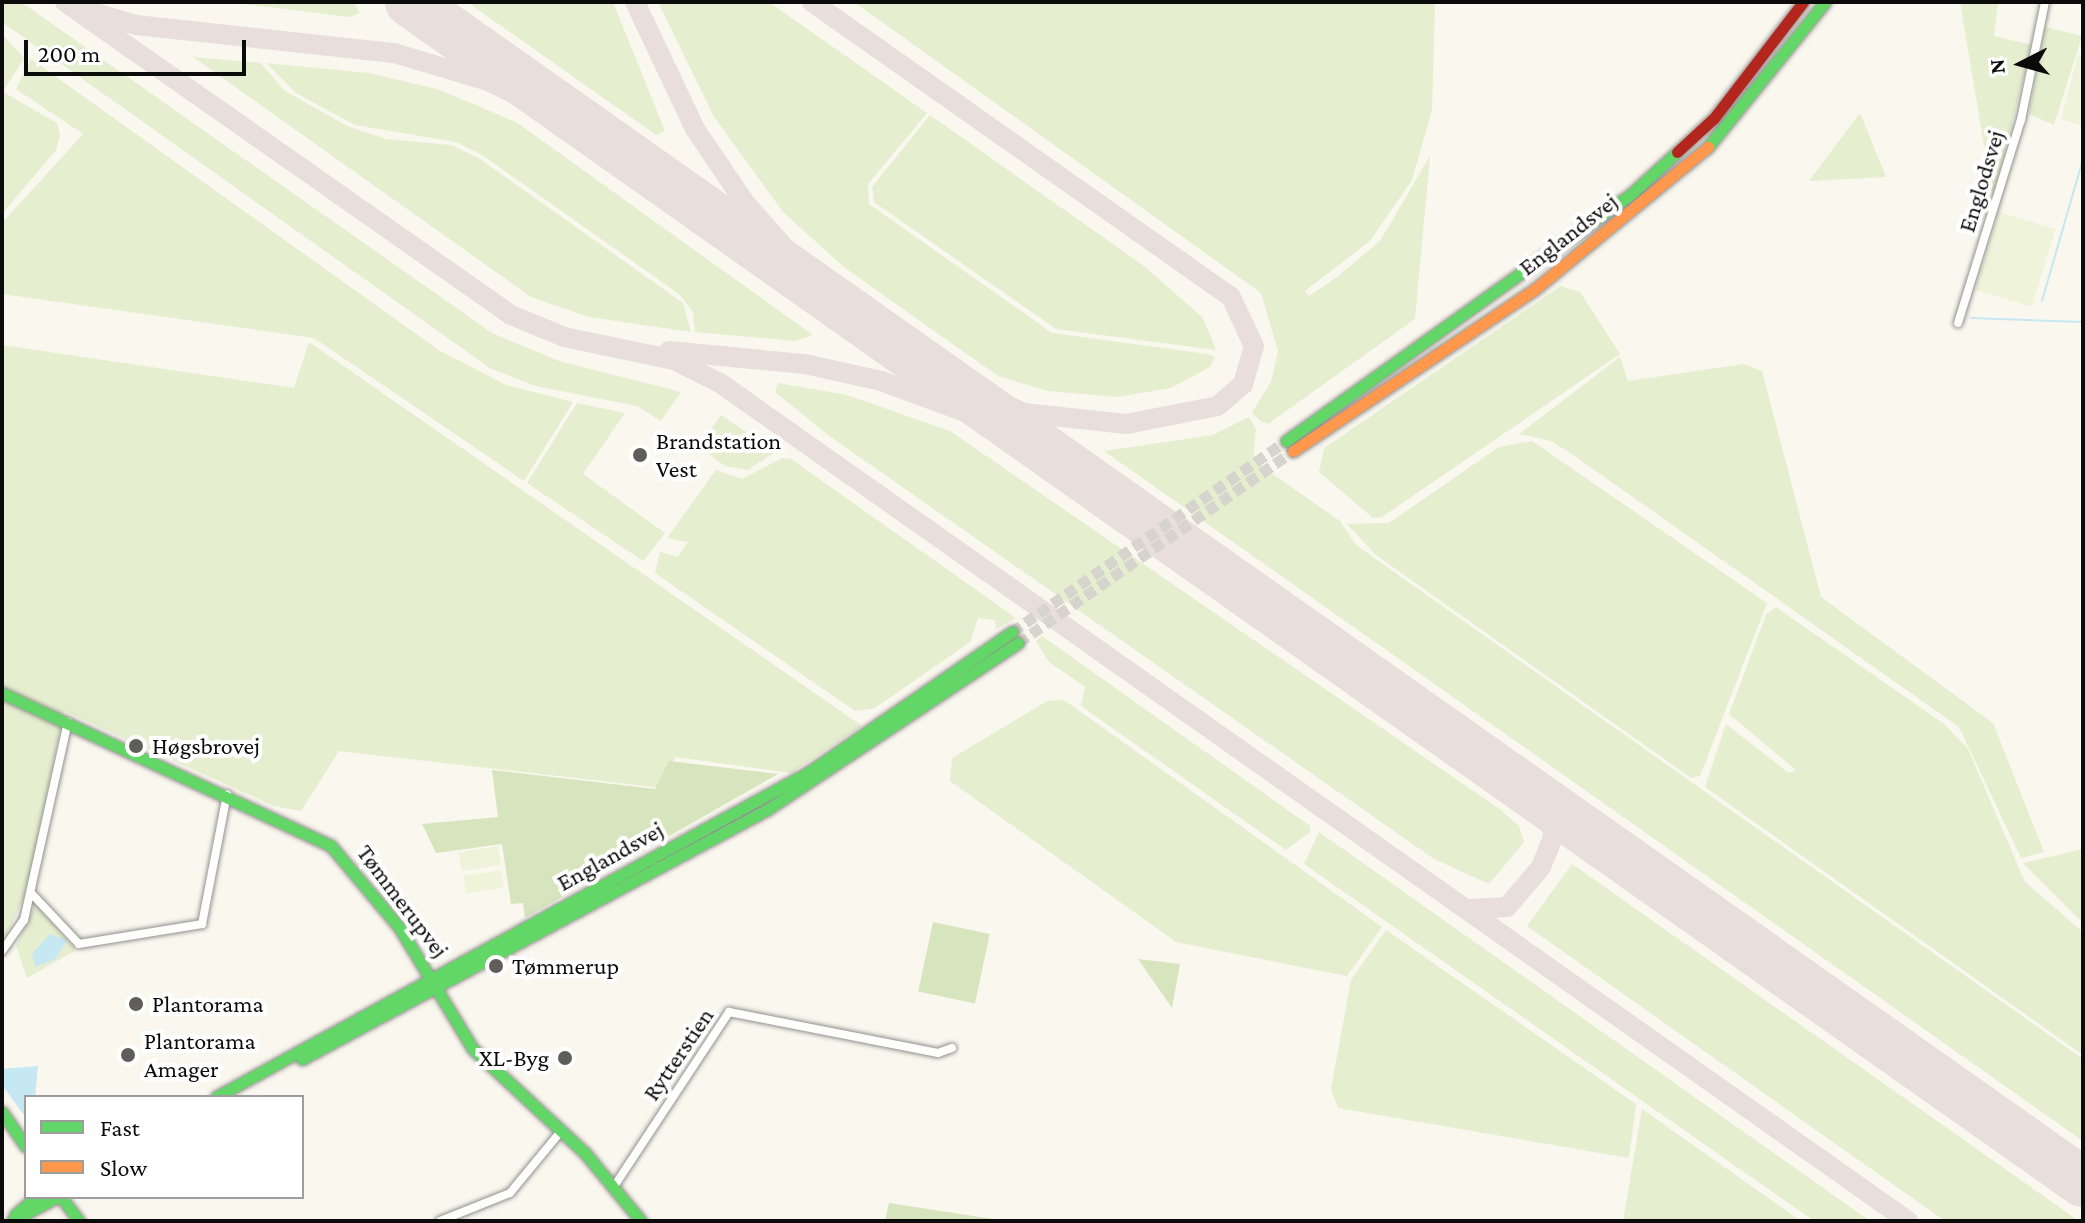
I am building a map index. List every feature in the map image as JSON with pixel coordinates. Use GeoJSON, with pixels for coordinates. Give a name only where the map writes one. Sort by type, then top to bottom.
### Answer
{"type":"FeatureCollection","features":[{"type":"Feature","properties":{"kind":"main road","name":"Englandsvej"},"geometry":{"type":"LineString","coordinates":[[1803,2],[1714,118],[1631,194],[1290,446],[1535,289],[1642,205],[1728,129],[1825,2]]}},
{"type":"Feature","properties":{"kind":"main road","name":"Englandsvej"},"geometry":{"type":"LineString","coordinates":[[220,1095],[768,809],[1015,638]]}},
{"type":"Feature","properties":{"kind":"main road","name":"Tømmerupvej"},"geometry":{"type":"LineString","coordinates":[[2,693],[227,793],[331,846],[376,894],[436,982],[487,1066],[562,1130],[641,1221]]}},
{"type":"Feature","properties":{"kind":"main road","name":"Englandsvej"},"geometry":{"type":"LineString","coordinates":[[235,1095],[436,982]]}},
{"type":"Feature","properties":{"kind":"main road"},"geometry":{"type":"LineString","coordinates":[[2,1112],[24,1144]]}},
{"type":"Feature","properties":{"kind":"main road"},"geometry":{"type":"LineString","coordinates":[[10,1221],[34,1199]]}},
{"type":"Feature","properties":{"kind":"main road"},"geometry":{"type":"LineString","coordinates":[[10,1221],[55,1199]]}},
{"type":"Feature","properties":{"kind":"main road"},"geometry":{"type":"LineString","coordinates":[[61,1199],[79,1221]]}},
{"type":"Feature","properties":{"kind":"street","name":"Englodsvej"},"geometry":{"type":"LineString","coordinates":[[1958,323],[2021,120],[2045,2]]}},
{"type":"Feature","properties":{"kind":"street"},"geometry":{"type":"LineString","coordinates":[[2,951],[31,893],[68,722]]}},
{"type":"Feature","properties":{"kind":"street"},"geometry":{"type":"LineString","coordinates":[[31,893],[79,944],[202,924],[227,793]]}},
{"type":"Feature","properties":{"kind":"street","name":"Rytterstien"},"geometry":{"type":"LineString","coordinates":[[613,1188],[729,1012],[938,1053],[952,1048]]}},
{"type":"Feature","properties":{"kind":"street"},"geometry":{"type":"LineString","coordinates":[[440,1221],[510,1193],[562,1130]]}},
{"type":"Feature","properties":{"kind":"green space"},"geometry":{"type":"Polygon","coordinates":[[[2,2],[21,2],[492,333],[559,361],[681,392],[661,421],[637,406],[535,386],[490,368],[2,22],[2,2]]]}},
{"type":"Feature","properties":{"kind":"green space"},"geometry":{"type":"Polygon","coordinates":[[[228,2],[353,2],[360,13],[349,17],[228,2]]]}},
{"type":"Feature","properties":{"kind":"green space"},"geometry":{"type":"Polygon","coordinates":[[[467,2],[613,2],[665,131],[656,135],[467,2]]]}},
{"type":"Feature","properties":{"kind":"green space"},"geometry":{"type":"Polygon","coordinates":[[[658,2],[769,2],[927,113],[868,184],[869,204],[1052,333],[1208,354],[1215,357],[1210,367],[1171,388],[1118,397],[1048,391],[998,376],[845,268],[783,212],[714,117],[658,2]]]}},
{"type":"Feature","properties":{"kind":"green space"},"geometry":{"type":"Polygon","coordinates":[[[854,2],[1435,2],[1432,110],[1412,180],[1370,241],[1305,291],[1309,296],[1380,241],[1430,156],[1415,319],[1268,424],[1259,420],[1252,412],[1271,382],[1278,351],[1261,293],[854,2]]]}},
{"type":"Feature","properties":{"kind":"green space"},"geometry":{"type":"Polygon","coordinates":[[[1960,2],[1998,3],[1994,36],[2032,45],[1993,199],[1960,2]]]}},
{"type":"Feature","properties":{"kind":"green space"},"geometry":{"type":"Polygon","coordinates":[[[2045,27],[2082,36],[2054,125],[2029,114],[2045,27]]]}},
{"type":"Feature","properties":{"kind":"green space"},"geometry":{"type":"Polygon","coordinates":[[[2,34],[24,58],[3,92],[57,123],[60,135],[56,150],[2,214],[2,34]]]}},
{"type":"Feature","properties":{"kind":"green space"},"geometry":{"type":"Polygon","coordinates":[[[2078,55],[2083,57],[2083,126],[2061,119],[2078,55]]]}},
{"type":"Feature","properties":{"kind":"green space"},"geometry":{"type":"Polygon","coordinates":[[[193,57],[261,63],[285,91],[347,126],[386,139],[451,145],[480,159],[683,303],[691,332],[589,317],[531,297],[193,57]]]}},
{"type":"Feature","properties":{"kind":"green space"},"geometry":{"type":"Polygon","coordinates":[[[31,59],[440,351],[506,385],[573,402],[524,481],[314,338],[2,294],[2,223],[83,134],[16,89],[31,59]]]}},
{"type":"Feature","properties":{"kind":"green space"},"geometry":{"type":"Polygon","coordinates":[[[266,63],[369,73],[437,89],[516,122],[813,335],[795,341],[695,332],[693,312],[679,294],[482,155],[456,142],[355,125],[296,93],[266,63]]]}},
{"type":"Feature","properties":{"kind":"green space"},"geometry":{"type":"Polygon","coordinates":[[[1860,113],[1886,177],[1809,181],[1860,113]]]}},
{"type":"Feature","properties":{"kind":"green space"},"geometry":{"type":"Polygon","coordinates":[[[930,115],[1144,266],[1203,318],[1216,350],[1056,329],[874,202],[872,187],[930,115]]]}},
{"type":"Feature","properties":{"kind":"green space"},"geometry":{"type":"Polygon","coordinates":[[[1999,212],[2055,229],[2032,307],[1975,289],[1999,212]]]}},
{"type":"Feature","properties":{"kind":"green space"},"geometry":{"type":"Polygon","coordinates":[[[1561,286],[1580,292],[1620,354],[1382,517],[1373,518],[1319,472],[1324,448],[1561,286]]]}},
{"type":"Feature","properties":{"kind":"green space"},"geometry":{"type":"Polygon","coordinates":[[[309,342],[862,726],[791,773],[675,757],[662,788],[339,751],[301,811],[274,806],[64,711],[26,894],[2,943],[2,345],[294,388],[309,342]]]}},
{"type":"Feature","properties":{"kind":"green space"},"geometry":{"type":"Polygon","coordinates":[[[1620,357],[1628,381],[1744,364],[1762,371],[1821,597],[1993,723],[2044,852],[2021,858],[1959,727],[1576,457],[1551,441],[1519,434],[1620,357]]]}},
{"type":"Feature","properties":{"kind":"green space"},"geometry":{"type":"Polygon","coordinates":[[[778,383],[847,395],[950,431],[1501,810],[1519,826],[1524,842],[1489,884],[1434,859],[828,435],[775,392],[778,383]]]}},
{"type":"Feature","properties":{"kind":"green space"},"geometry":{"type":"Polygon","coordinates":[[[577,403],[625,413],[583,474],[665,533],[643,561],[527,483],[577,403]]]}},
{"type":"Feature","properties":{"kind":"green space"},"geometry":{"type":"Polygon","coordinates":[[[721,415],[775,452],[748,470],[725,466],[698,446],[721,415]]]}},
{"type":"Feature","properties":{"kind":"green space"},"geometry":{"type":"Polygon","coordinates":[[[1249,417],[1256,429],[1253,460],[1340,521],[1356,545],[2083,1059],[2083,1141],[1104,451],[1213,435],[1249,417]]]}},
{"type":"Feature","properties":{"kind":"green space"},"geometry":{"type":"Polygon","coordinates":[[[1532,441],[1767,603],[1700,776],[1691,778],[1376,555],[1347,524],[1389,523],[1499,447],[1532,441]]]}},
{"type":"Feature","properties":{"kind":"green space"},"geometry":{"type":"Polygon","coordinates":[[[782,458],[791,459],[1016,618],[996,629],[995,620],[978,618],[970,642],[875,708],[855,711],[655,573],[660,552],[678,557],[688,542],[667,538],[716,470],[742,479],[782,458]]]}},
{"type":"Feature","properties":{"kind":"green space"},"geometry":{"type":"Polygon","coordinates":[[[1776,607],[1944,724],[1968,749],[2025,882],[2083,932],[2083,1055],[1705,787],[1726,724],[1789,773],[1796,770],[1729,714],[1766,615],[1776,607]]]}},
{"type":"Feature","properties":{"kind":"green space"},"geometry":{"type":"Polygon","coordinates":[[[1042,636],[1310,826],[1310,832],[1286,850],[1081,706],[1085,687],[1049,662],[1036,641],[1042,636]]]}},
{"type":"Feature","properties":{"kind":"green space"},"geometry":{"type":"Polygon","coordinates":[[[1064,700],[1382,927],[1347,976],[1176,942],[950,781],[952,758],[1047,701],[1064,700]]]}},
{"type":"Feature","properties":{"kind":"green space"},"geometry":{"type":"Polygon","coordinates":[[[669,761],[778,774],[525,918],[523,903],[511,904],[502,844],[436,853],[422,824],[498,817],[492,770],[655,789],[669,761]]]}},
{"type":"Feature","properties":{"kind":"green space"},"geometry":{"type":"Polygon","coordinates":[[[1319,832],[1870,1221],[1814,1221],[1304,864],[1319,832]]]}},
{"type":"Feature","properties":{"kind":"green space"},"geometry":{"type":"Polygon","coordinates":[[[498,846],[501,865],[461,871],[458,852],[498,846]]]}},
{"type":"Feature","properties":{"kind":"green space"},"geometry":{"type":"Polygon","coordinates":[[[2083,849],[2083,923],[2023,863],[2083,849]]]}},
{"type":"Feature","properties":{"kind":"green space"},"geometry":{"type":"Polygon","coordinates":[[[1572,864],[2079,1221],[1945,1221],[1527,926],[1572,864]]]}},
{"type":"Feature","properties":{"kind":"green space"},"geometry":{"type":"Polygon","coordinates":[[[501,870],[504,888],[466,894],[463,876],[501,870]]]}},
{"type":"Feature","properties":{"kind":"green space"},"geometry":{"type":"Polygon","coordinates":[[[36,904],[76,950],[27,978],[16,946],[36,904]]]}},
{"type":"Feature","properties":{"kind":"green space"},"geometry":{"type":"Polygon","coordinates":[[[933,922],[990,934],[975,1004],[918,991],[933,922]]]}},
{"type":"Feature","properties":{"kind":"green space"},"geometry":{"type":"Polygon","coordinates":[[[1386,930],[1636,1104],[1629,1158],[1338,1108],[1331,1089],[1351,980],[1386,930]]]}},
{"type":"Feature","properties":{"kind":"green space"},"geometry":{"type":"Polygon","coordinates":[[[1138,959],[1180,964],[1172,1008],[1138,959]]]}},
{"type":"Feature","properties":{"kind":"green space"},"geometry":{"type":"Polygon","coordinates":[[[1642,1109],[1801,1221],[1623,1221],[1642,1109]]]}},
{"type":"Feature","properties":{"kind":"green space"},"geometry":{"type":"Polygon","coordinates":[[[889,1203],[1006,1221],[885,1221],[889,1203]]]}},
{"type":"Feature","properties":{"kind":"water"},"geometry":{"type":"Polygon","coordinates":[[[50,934],[67,940],[55,959],[36,967],[32,954],[50,934]]]}},
{"type":"Feature","properties":{"kind":"water"},"geometry":{"type":"Polygon","coordinates":[[[38,1066],[35,1095],[24,1095],[24,1115],[2,1085],[2,1069],[38,1066]]]}},
{"type":"Feature","properties":{"kind":"waterway"},"geometry":{"type":"LineString","coordinates":[[2042,301],[2083,159]]}},
{"type":"Feature","properties":{"kind":"waterway"},"geometry":{"type":"LineString","coordinates":[[1971,318],[2083,322]]}},
{"type":"Feature","properties":{"kind":"taxiway"},"geometry":{"type":"LineString","coordinates":[[65,2],[511,315],[564,337],[674,360],[720,383],[1908,1221]]}},
{"type":"Feature","properties":{"kind":"taxiway"},"geometry":{"type":"LineString","coordinates":[[635,2],[695,129],[746,204],[800,265],[876,330]]}},
{"type":"Feature","properties":{"kind":"taxiway"},"geometry":{"type":"LineString","coordinates":[[812,2],[1231,297],[1254,346],[1243,384],[1218,406],[1126,424],[1024,413],[934,371]]}},
{"type":"Feature","properties":{"kind":"taxiway"},"geometry":{"type":"LineString","coordinates":[[89,11],[136,25],[394,53],[488,81],[604,138]]}},
{"type":"Feature","properties":{"kind":"taxiway"},"geometry":{"type":"LineString","coordinates":[[669,351],[805,364],[881,381],[968,413],[1063,463]]}},
{"type":"Feature","properties":{"kind":"taxiway"},"geometry":{"type":"LineString","coordinates":[[1469,909],[1507,907],[1541,867],[1554,835],[1543,801]]}},
{"type":"Feature","properties":{"kind":"runway"},"geometry":{"type":"LineString","coordinates":[[410,2],[2083,1182]]}},
{"type":"Feature","properties":{"kind":"tunnel"},"geometry":{"type":"LineString","coordinates":[[1012,632],[1286,441]]}},
{"type":"Feature","properties":{"kind":"tunnel"},"geometry":{"type":"LineString","coordinates":[[1018,643],[1293,451]]}},
{"type":"Feature","properties":{"kind":"traffic: fast"},"geometry":{"type":"LineString","coordinates":[[1708,147],[1825,2]]}},
{"type":"Feature","properties":{"kind":"traffic: fast"},"geometry":{"type":"LineString","coordinates":[[1286,441],[1631,194],[1677,152]]}},
{"type":"Feature","properties":{"kind":"traffic: fast"},"geometry":{"type":"LineString","coordinates":[[220,1095],[809,772],[1012,632]]}},
{"type":"Feature","properties":{"kind":"traffic: fast"},"geometry":{"type":"LineString","coordinates":[[302,1059],[768,809],[1018,643]]}},
{"type":"Feature","properties":{"kind":"traffic: fast"},"geometry":{"type":"LineString","coordinates":[[2,693],[331,846],[399,927],[473,1049],[585,1153],[641,1221]]}},
{"type":"Feature","properties":{"kind":"traffic: fast"},"geometry":{"type":"LineString","coordinates":[[2,1112],[24,1144]]}},
{"type":"Feature","properties":{"kind":"traffic: fast"},"geometry":{"type":"LineString","coordinates":[[15,1215],[34,1199]]}},
{"type":"Feature","properties":{"kind":"traffic: fast"},"geometry":{"type":"LineString","coordinates":[[12,1221],[53,1199]]}},
{"type":"Feature","properties":{"kind":"traffic: fast"},"geometry":{"type":"LineString","coordinates":[[62,1199],[79,1221]]}},
{"type":"Feature","properties":{"kind":"traffic: slow"},"geometry":{"type":"LineString","coordinates":[[1293,451],[1535,289],[1708,147]]}},
{"type":"Feature","properties":{"kind":"traffic: jam"},"geometry":{"type":"LineString","coordinates":[[1677,152],[1714,118],[1803,2]]}},
{"type":"Feature","properties":{"kind":"place","name":"Brandstation Vest"},"geometry":{"type":"Point","coordinates":[640,455]}},
{"type":"Feature","properties":{"kind":"place","name":"Høgsbrovej"},"geometry":{"type":"Point","coordinates":[136,746]}},
{"type":"Feature","properties":{"kind":"place","name":"Tømmerup"},"geometry":{"type":"Point","coordinates":[496,966]}},
{"type":"Feature","properties":{"kind":"place","name":"Plantorama"},"geometry":{"type":"Point","coordinates":[136,1004]}},
{"type":"Feature","properties":{"kind":"place","name":"Plantorama Amager"},"geometry":{"type":"Point","coordinates":[128,1055]}},
{"type":"Feature","properties":{"kind":"place","name":"XL-Byg"},"geometry":{"type":"Point","coordinates":[565,1058]}}]}
